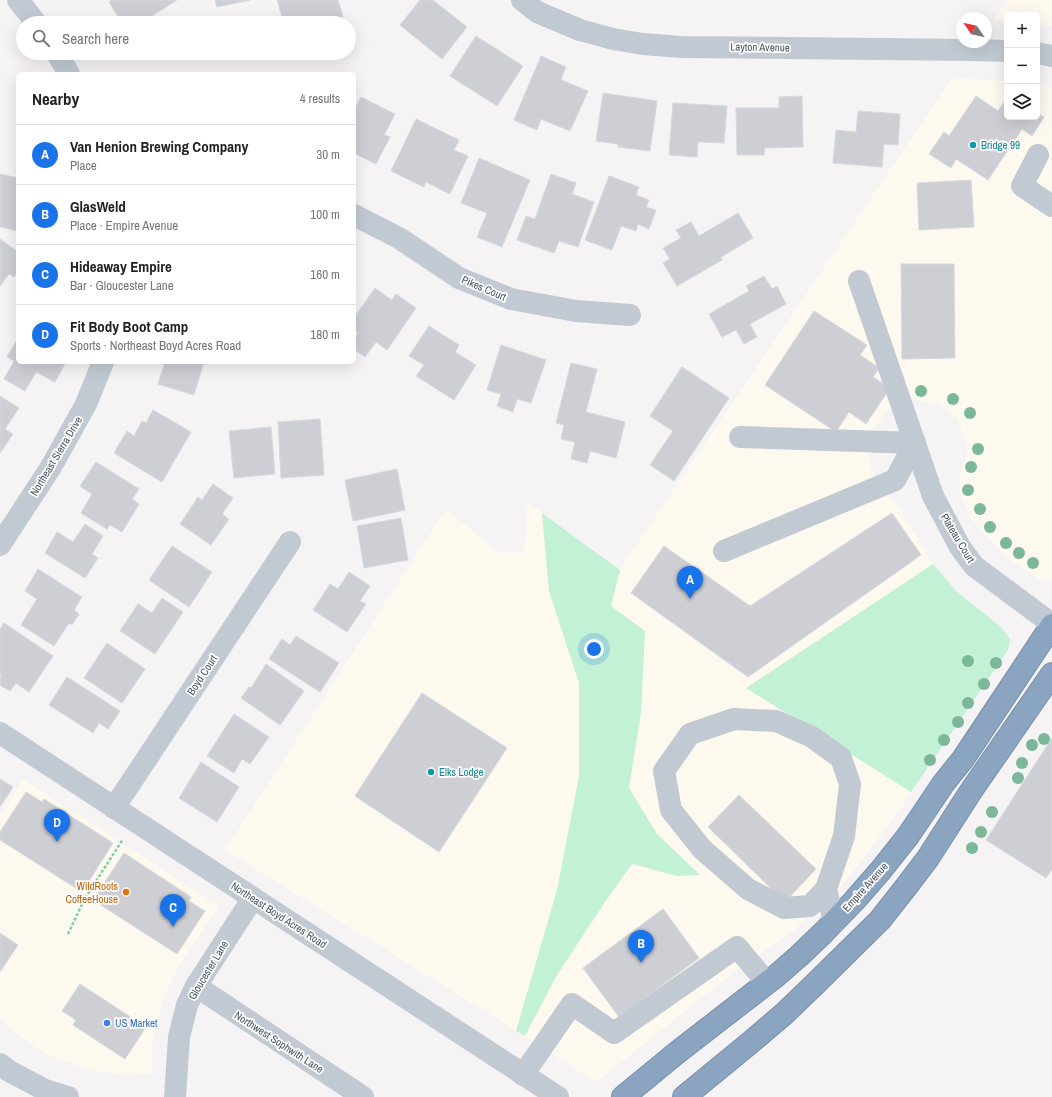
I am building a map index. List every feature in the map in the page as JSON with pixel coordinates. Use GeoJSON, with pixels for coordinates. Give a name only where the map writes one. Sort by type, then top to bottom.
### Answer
{"type":"FeatureCollection","features":[{"type":"Feature","properties":{"kind":"highway"},"geometry":{"type":"LineString","coordinates":[[985,772],[997,728],[1046,654],[1052,626]]}},
{"type":"Feature","properties":{"kind":"highway","name":"Empire Avenue"},"geometry":{"type":"LineString","coordinates":[[623,1097],[679,1051],[767,983],[799,956],[834,922],[881,870],[908,836],[943,784],[963,759],[1052,626]]}},
{"type":"Feature","properties":{"kind":"highway"},"geometry":{"type":"LineString","coordinates":[[684,1097],[750,1042],[812,987],[880,920],[928,858],[1052,674]]}},
{"type":"Feature","properties":{"kind":"highway"},"geometry":{"type":"LineString","coordinates":[[897,898],[890,889],[891,881],[916,848],[943,808],[943,784]]}},
{"type":"Feature","properties":{"kind":"highway"},"geometry":{"type":"LineString","coordinates":[[701,1097],[711,1074]]}},
{"type":"Feature","properties":{"kind":"street","name":"Layton Avenue"},"geometry":{"type":"LineString","coordinates":[[522,0],[537,12],[580,30],[613,39],[643,44],[681,47],[1004,51]]}},
{"type":"Feature","properties":{"kind":"street"},"geometry":{"type":"LineString","coordinates":[[23,2],[32,16]]}},
{"type":"Feature","properties":{"kind":"street"},"geometry":{"type":"LineString","coordinates":[[1040,54],[1052,56]]}},
{"type":"Feature","properties":{"kind":"street"},"geometry":{"type":"LineString","coordinates":[[61,60],[68,72]]}},
{"type":"Feature","properties":{"kind":"street"},"geometry":{"type":"LineString","coordinates":[[1038,155],[1022,186],[1052,206]]}},
{"type":"Feature","properties":{"kind":"street","name":"Pikes Court"},"geometry":{"type":"LineString","coordinates":[[356,216],[399,238],[459,278],[511,299],[576,311],[630,315]]}},
{"type":"Feature","properties":{"kind":"street","name":"Plateau Court"},"geometry":{"type":"LineString","coordinates":[[859,281],[933,496],[960,547],[974,566],[1052,626]]}},
{"type":"Feature","properties":{"kind":"street","name":"Northeast Sierra Drive"},"geometry":{"type":"LineString","coordinates":[[0,545],[51,467],[86,404],[102,364]]}},
{"type":"Feature","properties":{"kind":"street"},"geometry":{"type":"LineString","coordinates":[[724,551],[895,480],[915,443],[740,437]]}},
{"type":"Feature","properties":{"kind":"street","name":"Boyd Court"},"geometry":{"type":"LineString","coordinates":[[114,808],[290,542]]}},
{"type":"Feature","properties":{"kind":"street"},"geometry":{"type":"LineString","coordinates":[[826,889],[810,906],[784,908],[748,889],[702,850],[670,810],[664,771],[690,734],[734,719],[776,721],[812,737],[841,758],[850,784],[844,836],[826,889],[834,922]]}},
{"type":"Feature","properties":{"kind":"street","name":"Northeast Boyd Acres Road"},"geometry":{"type":"LineString","coordinates":[[0,733],[558,1097]]}},
{"type":"Feature","properties":{"kind":"street","name":"Gloucester Lane"},"geometry":{"type":"LineString","coordinates":[[175,1097],[179,1037],[187,1005],[196,986],[253,898]]}},
{"type":"Feature","properties":{"kind":"street"},"geometry":{"type":"LineString","coordinates":[[524,1075],[572,1004],[614,1033],[737,947],[767,983]]}},
{"type":"Feature","properties":{"kind":"street","name":"Northwest Sophwith Lane"},"geometry":{"type":"LineString","coordinates":[[196,986],[363,1097]]}},
{"type":"Feature","properties":{"kind":"street"},"geometry":{"type":"LineString","coordinates":[[0,1064],[9,1071],[45,1090],[68,1097]]}},
{"type":"Feature","properties":{"kind":"path"},"geometry":{"type":"LineString","coordinates":[[68,934],[84,900],[120,844]]}},
{"type":"Feature","properties":{"kind":"shaded area"},"geometry":{"type":"Polygon","coordinates":[[[1007,0],[1052,0],[1052,25],[1040,24],[1040,12],[1004,12],[1004,21],[993,20],[1007,0]]]}},
{"type":"Feature","properties":{"kind":"shaded area"},"geometry":{"type":"Polygon","coordinates":[[[952,78],[1004,81],[1004,120],[1040,120],[1040,85],[1052,88],[1052,580],[1041,581],[1007,558],[975,524],[959,494],[961,472],[968,449],[958,419],[941,405],[912,399],[887,410],[871,435],[870,466],[882,487],[897,504],[933,564],[746,688],[911,792],[900,810],[841,887],[792,932],[737,970],[596,1082],[225,850],[446,509],[498,552],[524,553],[527,502],[620,569],[952,78]]]}},
{"type":"Feature","properties":{"kind":"shaded area"},"geometry":{"type":"Polygon","coordinates":[[[23,779],[219,906],[176,971],[162,1003],[152,1042],[152,1073],[126,1074],[96,1071],[63,1061],[48,1055],[30,1044],[0,1019],[0,815],[23,779]]]}},
{"type":"Feature","properties":{"kind":"green space"},"geometry":{"type":"Polygon","coordinates":[[[542,513],[620,570],[611,606],[645,631],[641,713],[629,788],[657,834],[700,875],[677,876],[632,864],[557,975],[525,1036],[516,1031],[557,890],[579,776],[579,683],[549,591],[542,513]]]}},
{"type":"Feature","properties":{"kind":"green space"},"geometry":{"type":"Polygon","coordinates":[[[933,564],[956,591],[1002,628],[1010,639],[1008,650],[911,792],[746,688],[933,564]]]}},
{"type":"Feature","properties":{"kind":"building"},"geometry":{"type":"Polygon","coordinates":[[[111,0],[177,0],[152,16],[118,16],[109,2],[111,0]]]}},
{"type":"Feature","properties":{"kind":"building"},"geometry":{"type":"Polygon","coordinates":[[[215,0],[250,0],[217,7],[215,0]]]}},
{"type":"Feature","properties":{"kind":"building"},"geometry":{"type":"Polygon","coordinates":[[[277,0],[338,0],[343,16],[282,16],[277,0]]]}},
{"type":"Feature","properties":{"kind":"building"},"geometry":{"type":"Polygon","coordinates":[[[420,0],[433,0],[467,27],[442,59],[400,25],[420,0]]]}},
{"type":"Feature","properties":{"kind":"building"},"geometry":{"type":"Polygon","coordinates":[[[476,36],[523,66],[497,106],[450,76],[476,36]]]}},
{"type":"Feature","properties":{"kind":"building"},"geometry":{"type":"Polygon","coordinates":[[[541,56],[566,67],[561,80],[588,91],[570,131],[541,119],[537,130],[514,120],[541,56]]]}},
{"type":"Feature","properties":{"kind":"building"},"geometry":{"type":"Polygon","coordinates":[[[603,93],[657,101],[650,151],[618,147],[618,144],[596,141],[603,93]]]}},
{"type":"Feature","properties":{"kind":"building"},"geometry":{"type":"Polygon","coordinates":[[[802,96],[803,147],[765,148],[764,155],[737,155],[736,108],[779,108],[779,97],[802,96]]]}},
{"type":"Feature","properties":{"kind":"building","name":"Bridge 99"},"geometry":{"type":"Polygon","coordinates":[[[976,96],[998,111],[1004,102],[1004,120],[1040,120],[1040,115],[1044,117],[1032,136],[1022,129],[988,180],[956,159],[951,168],[929,154],[944,132],[949,136],[976,96]]]}},
{"type":"Feature","properties":{"kind":"building"},"geometry":{"type":"Polygon","coordinates":[[[361,97],[395,114],[384,135],[390,137],[376,164],[356,154],[356,107],[361,97]]]}},
{"type":"Feature","properties":{"kind":"building"},"geometry":{"type":"Polygon","coordinates":[[[673,103],[727,106],[724,143],[698,142],[697,157],[669,155],[673,103]]]}},
{"type":"Feature","properties":{"kind":"building"},"geometry":{"type":"Polygon","coordinates":[[[858,111],[900,114],[898,145],[884,144],[882,167],[833,163],[836,130],[856,132],[858,111]]]}},
{"type":"Feature","properties":{"kind":"building"},"geometry":{"type":"Polygon","coordinates":[[[416,119],[459,140],[454,150],[468,156],[450,194],[426,182],[424,187],[391,171],[416,119]]]}},
{"type":"Feature","properties":{"kind":"building"},"geometry":{"type":"Polygon","coordinates":[[[479,158],[530,180],[502,247],[477,237],[487,213],[461,203],[479,158]]]}},
{"type":"Feature","properties":{"kind":"building"},"geometry":{"type":"Polygon","coordinates":[[[0,174],[16,178],[16,231],[0,227],[0,174]]]}},
{"type":"Feature","properties":{"kind":"building"},"geometry":{"type":"Polygon","coordinates":[[[551,174],[576,183],[572,194],[594,202],[578,247],[559,241],[554,253],[517,240],[526,216],[535,219],[551,174]]]}},
{"type":"Feature","properties":{"kind":"building"},"geometry":{"type":"Polygon","coordinates":[[[609,176],[639,187],[636,195],[649,200],[646,207],[656,210],[649,229],[638,224],[636,231],[621,226],[612,250],[585,240],[609,176]]]}},
{"type":"Feature","properties":{"kind":"building"},"geometry":{"type":"Polygon","coordinates":[[[971,180],[974,227],[919,230],[917,183],[971,180]]]}},
{"type":"Feature","properties":{"kind":"building"},"geometry":{"type":"Polygon","coordinates":[[[738,213],[753,238],[721,257],[722,260],[677,286],[663,263],[670,259],[663,248],[681,238],[676,230],[691,222],[699,236],[738,213]]]}},
{"type":"Feature","properties":{"kind":"building"},"geometry":{"type":"Polygon","coordinates":[[[0,239],[16,251],[16,274],[14,277],[9,274],[0,286],[0,239]]]}},
{"type":"Feature","properties":{"kind":"building"},"geometry":{"type":"Polygon","coordinates":[[[901,264],[954,264],[955,358],[902,359],[901,264]]]}},
{"type":"Feature","properties":{"kind":"building"},"geometry":{"type":"Polygon","coordinates":[[[764,276],[772,289],[777,286],[786,304],[750,324],[757,337],[744,344],[736,330],[722,337],[709,314],[749,291],[746,286],[764,276]]]}},
{"type":"Feature","properties":{"kind":"building"},"geometry":{"type":"Polygon","coordinates":[[[375,288],[392,300],[396,294],[416,308],[387,350],[376,342],[365,357],[356,350],[356,336],[358,333],[356,332],[356,315],[375,288]]]}},
{"type":"Feature","properties":{"kind":"building"},"geometry":{"type":"Polygon","coordinates":[[[814,311],[867,345],[860,355],[879,368],[873,377],[890,388],[866,424],[849,412],[836,432],[765,385],[814,311]]]}},
{"type":"Feature","properties":{"kind":"building"},"geometry":{"type":"Polygon","coordinates":[[[429,326],[459,345],[455,352],[476,365],[454,400],[416,376],[424,365],[409,356],[429,326]]]}},
{"type":"Feature","properties":{"kind":"building"},"geometry":{"type":"Polygon","coordinates":[[[16,341],[16,364],[65,364],[55,382],[36,372],[25,391],[4,379],[14,361],[7,357],[16,341]]]}},
{"type":"Feature","properties":{"kind":"building"},"geometry":{"type":"Polygon","coordinates":[[[501,345],[546,360],[531,403],[517,399],[513,412],[497,406],[501,394],[487,390],[501,345]]]}},
{"type":"Feature","properties":{"kind":"building"},"geometry":{"type":"Polygon","coordinates":[[[571,363],[597,369],[586,412],[625,422],[616,458],[590,451],[587,463],[571,459],[575,442],[561,439],[564,425],[556,423],[571,363]]]}},
{"type":"Feature","properties":{"kind":"building"},"geometry":{"type":"Polygon","coordinates":[[[164,364],[203,364],[194,395],[158,384],[164,364]]]}},
{"type":"Feature","properties":{"kind":"building"},"geometry":{"type":"Polygon","coordinates":[[[682,367],[729,398],[674,481],[650,465],[673,431],[650,416],[682,367]]]}},
{"type":"Feature","properties":{"kind":"building"},"geometry":{"type":"Polygon","coordinates":[[[0,396],[19,408],[5,429],[13,434],[0,453],[0,396]]]}},
{"type":"Feature","properties":{"kind":"building"},"geometry":{"type":"Polygon","coordinates":[[[153,410],[191,432],[162,482],[114,453],[127,431],[134,436],[142,421],[146,423],[153,410]]]}},
{"type":"Feature","properties":{"kind":"building"},"geometry":{"type":"Polygon","coordinates":[[[320,419],[324,475],[281,478],[278,422],[320,419]]]}},
{"type":"Feature","properties":{"kind":"building"},"geometry":{"type":"Polygon","coordinates":[[[271,427],[275,474],[234,478],[229,431],[271,427]]]}},
{"type":"Feature","properties":{"kind":"building"},"geometry":{"type":"Polygon","coordinates":[[[96,462],[139,489],[132,499],[139,504],[122,532],[110,525],[107,529],[81,513],[92,494],[80,486],[96,462]]]}},
{"type":"Feature","properties":{"kind":"building"},"geometry":{"type":"Polygon","coordinates":[[[397,469],[405,510],[353,521],[345,480],[397,469]]]}},
{"type":"Feature","properties":{"kind":"building"},"geometry":{"type":"Polygon","coordinates":[[[213,484],[233,498],[222,514],[229,519],[211,545],[180,524],[198,497],[202,500],[213,484]]]}},
{"type":"Feature","properties":{"kind":"building"},"geometry":{"type":"Polygon","coordinates":[[[892,513],[921,555],[748,677],[631,593],[664,546],[750,606],[892,513]]]}},
{"type":"Feature","properties":{"kind":"building"},"geometry":{"type":"Polygon","coordinates":[[[401,518],[408,560],[364,568],[357,526],[401,518]]]}},
{"type":"Feature","properties":{"kind":"building"},"geometry":{"type":"Polygon","coordinates":[[[85,524],[103,536],[92,554],[98,558],[85,578],[45,553],[57,532],[73,542],[85,524]]]}},
{"type":"Feature","properties":{"kind":"building"},"geometry":{"type":"Polygon","coordinates":[[[172,546],[212,572],[189,607],[149,580],[172,546]]]}},
{"type":"Feature","properties":{"kind":"building"},"geometry":{"type":"Polygon","coordinates":[[[38,569],[82,597],[74,610],[79,614],[72,625],[69,623],[54,646],[21,625],[37,599],[25,591],[38,569]]]}},
{"type":"Feature","properties":{"kind":"building"},"geometry":{"type":"Polygon","coordinates":[[[349,572],[370,586],[360,601],[366,604],[347,632],[313,610],[330,584],[338,589],[349,572]]]}},
{"type":"Feature","properties":{"kind":"building"},"geometry":{"type":"Polygon","coordinates":[[[162,598],[183,612],[155,654],[120,631],[138,604],[152,613],[162,598]]]}},
{"type":"Feature","properties":{"kind":"building"},"geometry":{"type":"Polygon","coordinates":[[[4,623],[53,656],[29,692],[16,683],[10,691],[0,685],[0,629],[4,623]]]}},
{"type":"Feature","properties":{"kind":"building"},"geometry":{"type":"Polygon","coordinates":[[[296,636],[339,663],[320,692],[269,659],[282,639],[290,645],[296,636]]]}},
{"type":"Feature","properties":{"kind":"building"},"geometry":{"type":"Polygon","coordinates":[[[107,643],[145,669],[122,703],[84,678],[107,643]]]}},
{"type":"Feature","properties":{"kind":"building"},"geometry":{"type":"Polygon","coordinates":[[[266,664],[304,691],[280,725],[241,698],[249,687],[251,688],[266,664]]]}},
{"type":"Feature","properties":{"kind":"building"},"geometry":{"type":"Polygon","coordinates":[[[67,677],[120,711],[108,729],[99,723],[93,733],[49,705],[67,677]]]}},
{"type":"Feature","properties":{"kind":"building","name":"Elks Lodge"},"geometry":{"type":"Polygon","coordinates":[[[422,693],[507,748],[439,852],[355,796],[422,693]]]}},
{"type":"Feature","properties":{"kind":"building"},"geometry":{"type":"Polygon","coordinates":[[[234,714],[269,737],[250,764],[242,759],[234,773],[207,756],[234,714]]]}},
{"type":"Feature","properties":{"kind":"building"},"geometry":{"type":"Polygon","coordinates":[[[1052,738],[1052,869],[1046,878],[986,840],[1052,738]]]}},
{"type":"Feature","properties":{"kind":"building"},"geometry":{"type":"Polygon","coordinates":[[[201,762],[239,787],[217,822],[179,798],[201,762]]]}},
{"type":"Feature","properties":{"kind":"building"},"geometry":{"type":"Polygon","coordinates":[[[0,779],[13,787],[0,807],[0,779]]]}},
{"type":"Feature","properties":{"kind":"building"},"geometry":{"type":"Polygon","coordinates":[[[26,792],[42,802],[44,799],[113,843],[82,892],[0,840],[0,832],[26,792]]]}},
{"type":"Feature","properties":{"kind":"building"},"geometry":{"type":"Polygon","coordinates":[[[739,795],[816,869],[785,902],[708,827],[739,795]]]}},
{"type":"Feature","properties":{"kind":"building"},"geometry":{"type":"Polygon","coordinates":[[[124,853],[191,897],[189,901],[205,911],[177,954],[93,900],[124,853]]]}},
{"type":"Feature","properties":{"kind":"building"},"geometry":{"type":"Polygon","coordinates":[[[663,909],[699,958],[619,1017],[583,968],[663,909]]]}},
{"type":"Feature","properties":{"kind":"building"},"geometry":{"type":"Polygon","coordinates":[[[0,933],[18,945],[0,972],[0,933]]]}},
{"type":"Feature","properties":{"kind":"building","name":"US Market"},"geometry":{"type":"Polygon","coordinates":[[[80,984],[146,1027],[125,1059],[73,1025],[76,1020],[62,1011],[80,984]]]}},
{"type":"Feature","properties":{"kind":"place","name":"Bridge 99"},"geometry":{"type":"Point","coordinates":[973,145]}},
{"type":"Feature","properties":{"kind":"place","name":"Van Henion Brewing Company"},"geometry":{"type":"Point","coordinates":[690,599]}},
{"type":"Feature","properties":{"kind":"place","name":"Elks Lodge"},"geometry":{"type":"Point","coordinates":[431,772]}},
{"type":"Feature","properties":{"kind":"place","name":"Fit Body Boot Camp"},"geometry":{"type":"Point","coordinates":[57,842]}},
{"type":"Feature","properties":{"kind":"place","name":"WildRoots CoffeeHouse"},"geometry":{"type":"Point","coordinates":[126,892]}},
{"type":"Feature","properties":{"kind":"place","name":"Hideaway Empire"},"geometry":{"type":"Point","coordinates":[173,927]}},
{"type":"Feature","properties":{"kind":"place","name":"GlasWeld"},"geometry":{"type":"Point","coordinates":[641,963]}},
{"type":"Feature","properties":{"kind":"place","name":"US Market"},"geometry":{"type":"Point","coordinates":[107,1023]}}]}
